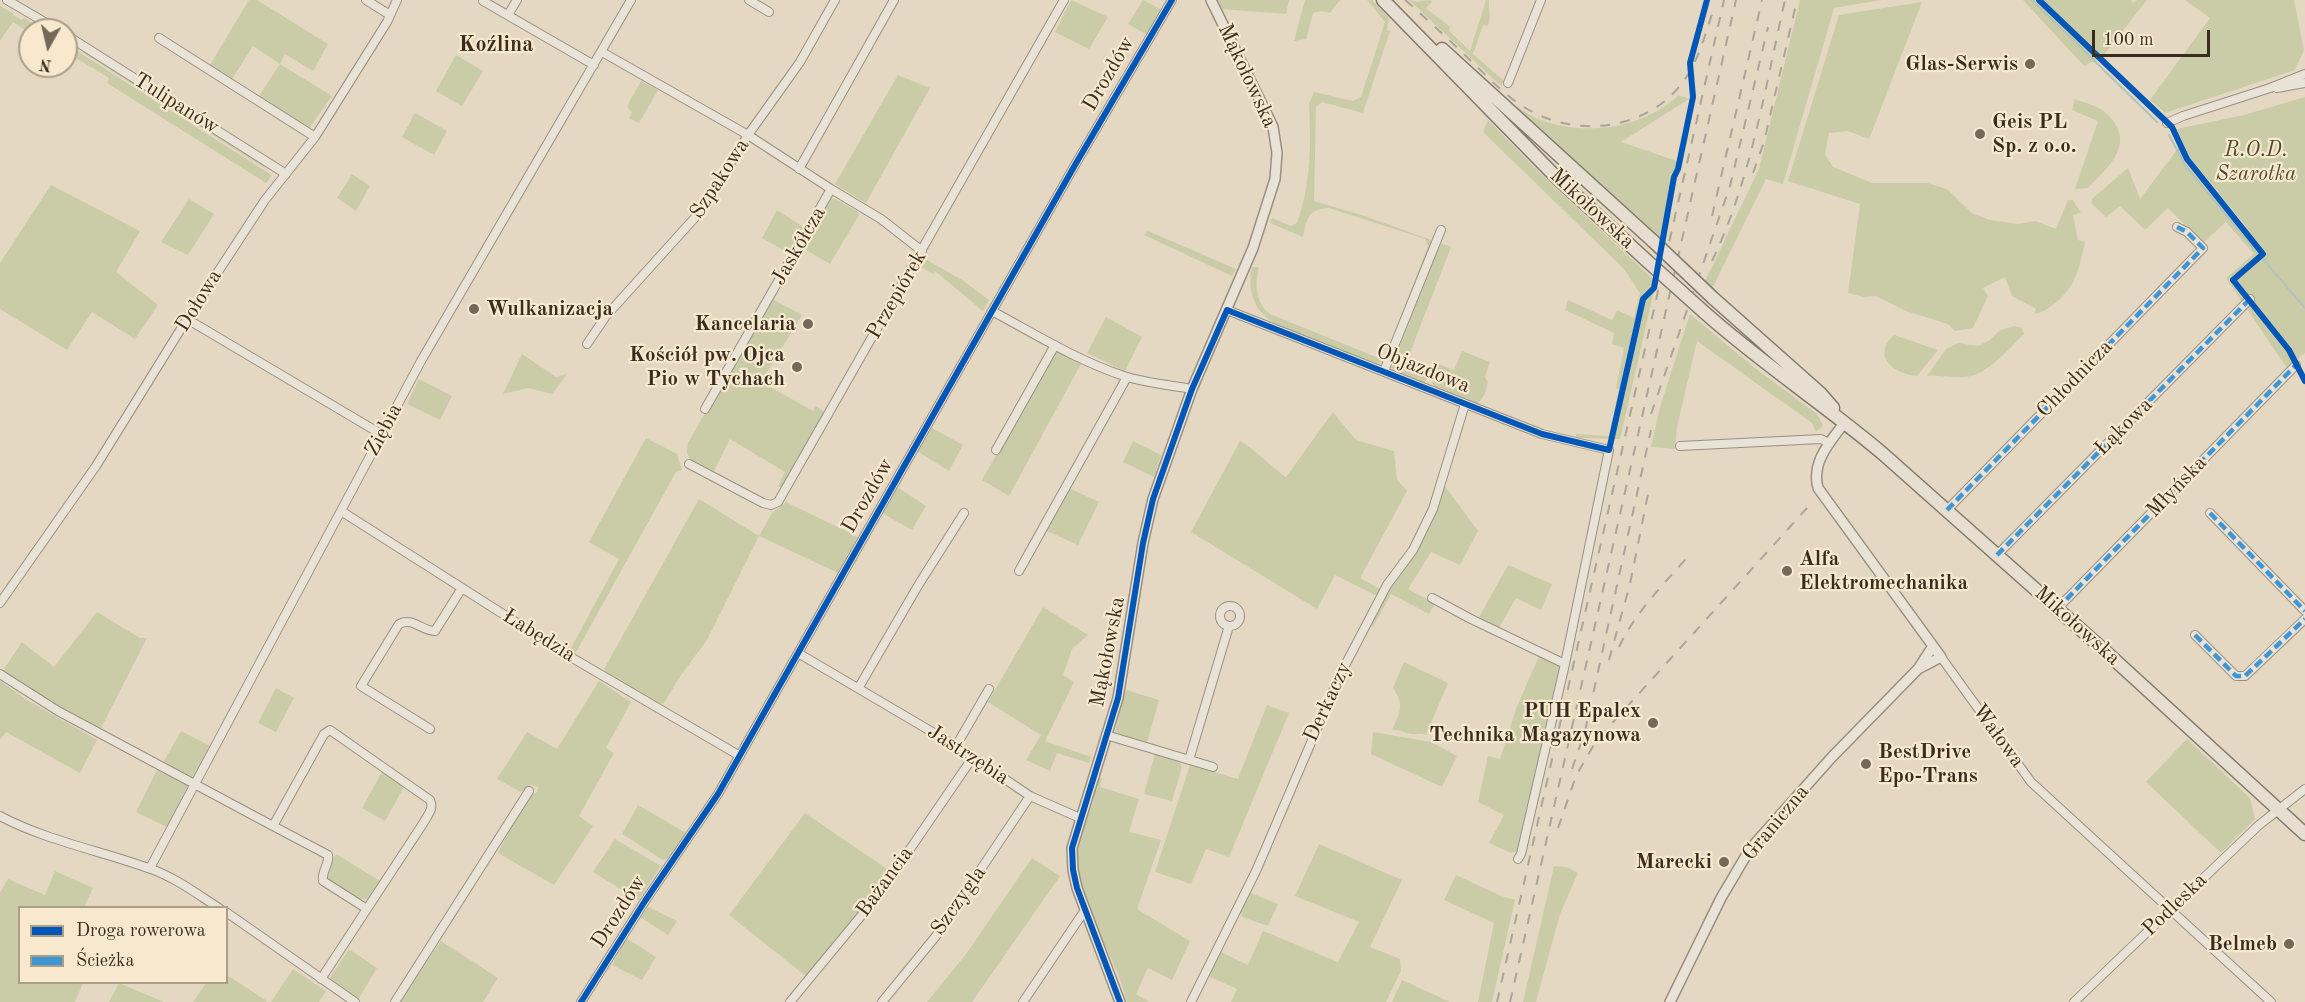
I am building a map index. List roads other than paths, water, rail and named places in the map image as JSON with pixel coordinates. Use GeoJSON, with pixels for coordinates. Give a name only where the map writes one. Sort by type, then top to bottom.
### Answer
{"type":"FeatureCollection","features":[{"type":"Feature","properties":{"kind":"main road","name":"Mikołowska"},"geometry":{"type":"LineString","coordinates":[[1389,1],[1820,393],[1845,422]]}},
{"type":"Feature","properties":{"kind":"main road","name":"Mikołowska"},"geometry":{"type":"LineString","coordinates":[[1389,1],[1557,178],[1646,260],[1704,312],[1784,378],[1845,422],[1947,510],[2305,834]]}},
{"type":"Feature","properties":{"kind":"street"},"geometry":{"type":"LineString","coordinates":[[7,0],[38,18]]}},
{"type":"Feature","properties":{"kind":"street"},"geometry":{"type":"LineString","coordinates":[[366,0],[390,15]]}},
{"type":"Feature","properties":{"kind":"street","name":"Dołowa"},"geometry":{"type":"LineString","coordinates":[[0,603],[102,457],[187,319],[265,200],[315,137],[397,0]]}},
{"type":"Feature","properties":{"kind":"street"},"geometry":{"type":"LineString","coordinates":[[508,15],[517,0]]}},
{"type":"Feature","properties":{"kind":"street","name":"Ziębia"},"geometry":{"type":"LineString","coordinates":[[150,868],[381,434],[468,279],[631,0]]}},
{"type":"Feature","properties":{"kind":"street"},"geometry":{"type":"LineString","coordinates":[[749,0],[769,12]]}},
{"type":"Feature","properties":{"kind":"street","name":"Szpakowa"},"geometry":{"type":"LineString","coordinates":[[587,344],[606,316],[700,212],[748,135],[800,62],[835,0]]}},
{"type":"Feature","properties":{"kind":"street"},"geometry":{"type":"LineString","coordinates":[[799,169],[894,0]]}},
{"type":"Feature","properties":{"kind":"street","name":"Przepiórek"},"geometry":{"type":"LineString","coordinates":[[689,464],[764,503],[774,505],[778,502],[1064,0]]}},
{"type":"Feature","properties":{"kind":"street","name":"Drozdów"},"geometry":{"type":"LineString","coordinates":[[581,1002],[645,901],[718,794],[992,311],[1172,0]]}},
{"type":"Feature","properties":{"kind":"street","name":"Mąkołowska"},"geometry":{"type":"LineString","coordinates":[[1120,1002],[1085,910],[1071,859],[1075,833],[1123,675],[1143,543],[1153,499],[1192,389],[1258,233],[1275,179],[1277,153],[1273,127],[1211,0]]}},
{"type":"Feature","properties":{"kind":"street"},"geometry":{"type":"LineString","coordinates":[[1508,83],[1541,0]]}},
{"type":"Feature","properties":{"kind":"street"},"geometry":{"type":"LineString","coordinates":[[483,1],[594,65]]}},
{"type":"Feature","properties":{"kind":"street"},"geometry":{"type":"LineString","coordinates":[[159,38],[315,137]]}},
{"type":"Feature","properties":{"kind":"street","name":"Tulipanów"},"geometry":{"type":"LineString","coordinates":[[78,43],[286,174]]}},
{"type":"Feature","properties":{"kind":"street","name":"Jaskółcza"},"geometry":{"type":"LineString","coordinates":[[602,52],[748,135],[831,189],[705,409]]}},
{"type":"Feature","properties":{"kind":"street"},"geometry":{"type":"LineString","coordinates":[[2168,123],[2305,74]]}},
{"type":"Feature","properties":{"kind":"street"},"geometry":{"type":"LineString","coordinates":[[2270,88],[2305,82]]}},
{"type":"Feature","properties":{"kind":"street"},"geometry":{"type":"LineString","coordinates":[[831,189],[881,219],[922,251]]}},
{"type":"Feature","properties":{"kind":"street","name":"Chłodnicza"},"geometry":{"type":"LineString","coordinates":[[1947,510],[2204,248],[2187,232],[2177,227]]}},
{"type":"Feature","properties":{"kind":"street"},"geometry":{"type":"LineString","coordinates":[[1384,371],[1442,230]]}},
{"type":"Feature","properties":{"kind":"street","name":"Łąkowa"},"geometry":{"type":"LineString","coordinates":[[1997,555],[2250,299]]}},
{"type":"Feature","properties":{"kind":"street","name":"Objazdowa"},"geometry":{"type":"LineString","coordinates":[[1227,310],[1542,434],[1609,450],[1565,664],[1518,859]]}},
{"type":"Feature","properties":{"kind":"street"},"geometry":{"type":"LineString","coordinates":[[992,311],[1055,345],[1127,377],[1192,389]]}},
{"type":"Feature","properties":{"kind":"street"},"geometry":{"type":"LineString","coordinates":[[187,319],[381,434]]}},
{"type":"Feature","properties":{"kind":"street"},"geometry":{"type":"LineString","coordinates":[[996,450],[1055,345]]}},
{"type":"Feature","properties":{"kind":"street","name":"Młyńska"},"geometry":{"type":"LineString","coordinates":[[2057,609],[2296,364]]}},
{"type":"Feature","properties":{"kind":"street"},"geometry":{"type":"LineString","coordinates":[[1019,571],[1127,377]]}},
{"type":"Feature","properties":{"kind":"street","name":"Derkaczy"},"geometry":{"type":"LineString","coordinates":[[1191,1002],[1256,871],[1340,675],[1386,585],[1413,550],[1433,509],[1465,404]]}},
{"type":"Feature","properties":{"kind":"street","name":"Wałowa"},"geometry":{"type":"LineString","coordinates":[[1845,422],[1829,443],[1816,469],[1818,488],[2031,782],[2271,1002]]}},
{"type":"Feature","properties":{"kind":"street"},"geometry":{"type":"LineString","coordinates":[[1680,446],[1821,439],[1829,443]]}},
{"type":"Feature","properties":{"kind":"street","name":"Łabędzia"},"geometry":{"type":"LineString","coordinates":[[341,511],[600,675],[740,756]]}},
{"type":"Feature","properties":{"kind":"street"},"geometry":{"type":"LineString","coordinates":[[859,687],[919,584],[964,513]]}},
{"type":"Feature","properties":{"kind":"street"},"geometry":{"type":"LineString","coordinates":[[2210,513],[2305,610]]}},
{"type":"Feature","properties":{"kind":"street"},"geometry":{"type":"LineString","coordinates":[[430,729],[361,686],[399,624],[412,622],[429,631],[435,631],[462,588]]}},
{"type":"Feature","properties":{"kind":"street"},"geometry":{"type":"LineString","coordinates":[[1432,598],[1565,664]]}},
{"type":"Feature","properties":{"kind":"street"},"geometry":{"type":"LineString","coordinates":[[2195,635],[2233,674],[2244,676],[2305,619]]}},
{"type":"Feature","properties":{"kind":"street"},"geometry":{"type":"LineString","coordinates":[[1189,760],[1229,626]]}},
{"type":"Feature","properties":{"kind":"street"},"geometry":{"type":"LineString","coordinates":[[1918,669],[1933,646]]}},
{"type":"Feature","properties":{"kind":"street","name":"Jastrzębia"},"geometry":{"type":"LineString","coordinates":[[798,653],[956,746],[1030,796],[1080,818]]}},
{"type":"Feature","properties":{"kind":"street"},"geometry":{"type":"LineString","coordinates":[[1918,669],[1941,657]]}},
{"type":"Feature","properties":{"kind":"street","name":"Graniczna"},"geometry":{"type":"LineString","coordinates":[[1670,1002],[1722,898],[1750,849],[1832,757],[1918,669]]}},
{"type":"Feature","properties":{"kind":"street"},"geometry":{"type":"LineString","coordinates":[[0,674],[58,711],[328,855],[323,880],[367,909]]}},
{"type":"Feature","properties":{"kind":"street"},"geometry":{"type":"LineString","coordinates":[[956,746],[989,689]]}},
{"type":"Feature","properties":{"kind":"street"},"geometry":{"type":"LineString","coordinates":[[273,826],[324,734],[330,730],[430,800],[432,805],[431,810],[321,979]]}},
{"type":"Feature","properties":{"kind":"street"},"geometry":{"type":"LineString","coordinates":[[1106,735],[1213,767]]}},
{"type":"Feature","properties":{"kind":"street","name":"Bażancia"},"geometry":{"type":"LineString","coordinates":[[790,1002],[880,893],[973,758]]}},
{"type":"Feature","properties":{"kind":"street","name":"Podleska"},"geometry":{"type":"LineString","coordinates":[[2074,1002],[2259,825],[2305,789]]}},
{"type":"Feature","properties":{"kind":"street"},"geometry":{"type":"LineString","coordinates":[[395,1002],[529,790]]}},
{"type":"Feature","properties":{"kind":"street","name":"Szczygla"},"geometry":{"type":"LineString","coordinates":[[882,1002],[936,936],[1030,796]]}},
{"type":"Feature","properties":{"kind":"street"},"geometry":{"type":"LineString","coordinates":[[0,816],[43,833],[150,868],[170,877],[216,906]]}},
{"type":"Feature","properties":{"kind":"street"},"geometry":{"type":"LineString","coordinates":[[1023,1002],[1085,910]]}},
{"type":"Feature","properties":{"kind":"street"},"geometry":{"type":"LineString","coordinates":[[228,913],[355,1002]]}},
{"type":"Feature","properties":{"kind":"waterway"},"geometry":{"type":"LineString","coordinates":[[2032,0],[2157,122]]}},
{"type":"Feature","properties":{"kind":"waterway"},"geometry":{"type":"LineString","coordinates":[[2169,135],[2186,167],[2258,253]]}},
{"type":"Feature","properties":{"kind":"waterway"},"geometry":{"type":"LineString","coordinates":[[2262,258],[2305,308]]}},
{"type":"Feature","properties":{"kind":"railway"},"geometry":{"type":"LineString","coordinates":[[1405,0],[1516,102],[1544,117],[1587,126],[1609,125],[1630,120],[1650,111],[1668,98],[1683,82],[1693,66],[1713,11]]}},
{"type":"Feature","properties":{"kind":"railway"},"geometry":{"type":"LineString","coordinates":[[1497,1002],[1724,0]]}},
{"type":"Feature","properties":{"kind":"railway"},"geometry":{"type":"LineString","coordinates":[[1510,1002],[1736,0]]}},
{"type":"Feature","properties":{"kind":"railway"},"geometry":{"type":"LineString","coordinates":[[1712,216],[1762,0]]}},
{"type":"Feature","properties":{"kind":"railway"},"geometry":{"type":"LineString","coordinates":[[1712,261],[1726,230],[1747,166],[1785,0]]}},
{"type":"Feature","properties":{"kind":"railway"},"geometry":{"type":"LineString","coordinates":[[1753,173],[1764,142],[1797,0]]}},
{"type":"Feature","properties":{"kind":"railway"},"geometry":{"type":"LineString","coordinates":[[1651,414],[1730,186],[1768,27]]}},
{"type":"Feature","properties":{"kind":"railway"},"geometry":{"type":"LineString","coordinates":[[1572,769],[1585,731],[1651,430]]}},
{"type":"Feature","properties":{"kind":"railway"},"geometry":{"type":"LineString","coordinates":[[1609,660],[1630,584],[1648,494]]}},
{"type":"Feature","properties":{"kind":"railway"},"geometry":{"type":"LineString","coordinates":[[1558,828],[1576,776],[1596,741],[1807,508]]}},
{"type":"Feature","properties":{"kind":"railway"},"geometry":{"type":"LineString","coordinates":[[1619,647],[1642,609],[1691,553]]}},
{"type":"Feature","properties":{"kind":"place","name":"Glas-Serwis"},"geometry":{"type":"Point","coordinates":[2030,64]}},
{"type":"Feature","properties":{"kind":"place","name":"Geis PL Sp. z o.o."},"geometry":{"type":"Point","coordinates":[1980,134]}},
{"type":"Feature","properties":{"kind":"place","name":"Wulkanizacja"},"geometry":{"type":"Point","coordinates":[474,309]}},
{"type":"Feature","properties":{"kind":"place","name":"Kancelaria"},"geometry":{"type":"Point","coordinates":[808,324]}},
{"type":"Feature","properties":{"kind":"place","name":"Kościół pw. Ojca Pio w Tychach"},"geometry":{"type":"Point","coordinates":[797,367]}},
{"type":"Feature","properties":{"kind":"place","name":"Alfa Elektromechanika"},"geometry":{"type":"Point","coordinates":[1787,571]}},
{"type":"Feature","properties":{"kind":"place","name":"PUH Epalex Technika Magazynowa"},"geometry":{"type":"Point","coordinates":[1653,723]}},
{"type":"Feature","properties":{"kind":"place","name":"BestDrive Epo-Trans"},"geometry":{"type":"Point","coordinates":[1866,764]}},
{"type":"Feature","properties":{"kind":"place","name":"Marecki"},"geometry":{"type":"Point","coordinates":[1724,862]}},
{"type":"Feature","properties":{"kind":"place","name":"Belmeb"},"geometry":{"type":"Point","coordinates":[2289,944]}},
{"type":"Feature","properties":{"kind":"district","name":"Koźlina"},"geometry":{"type":"Point","coordinates":[496,45]}},
{"type":"Feature","properties":{"kind":"park label","name":"R.O.D. Szarotka"},"geometry":{"type":"Point","coordinates":[2256,162]}}]}
